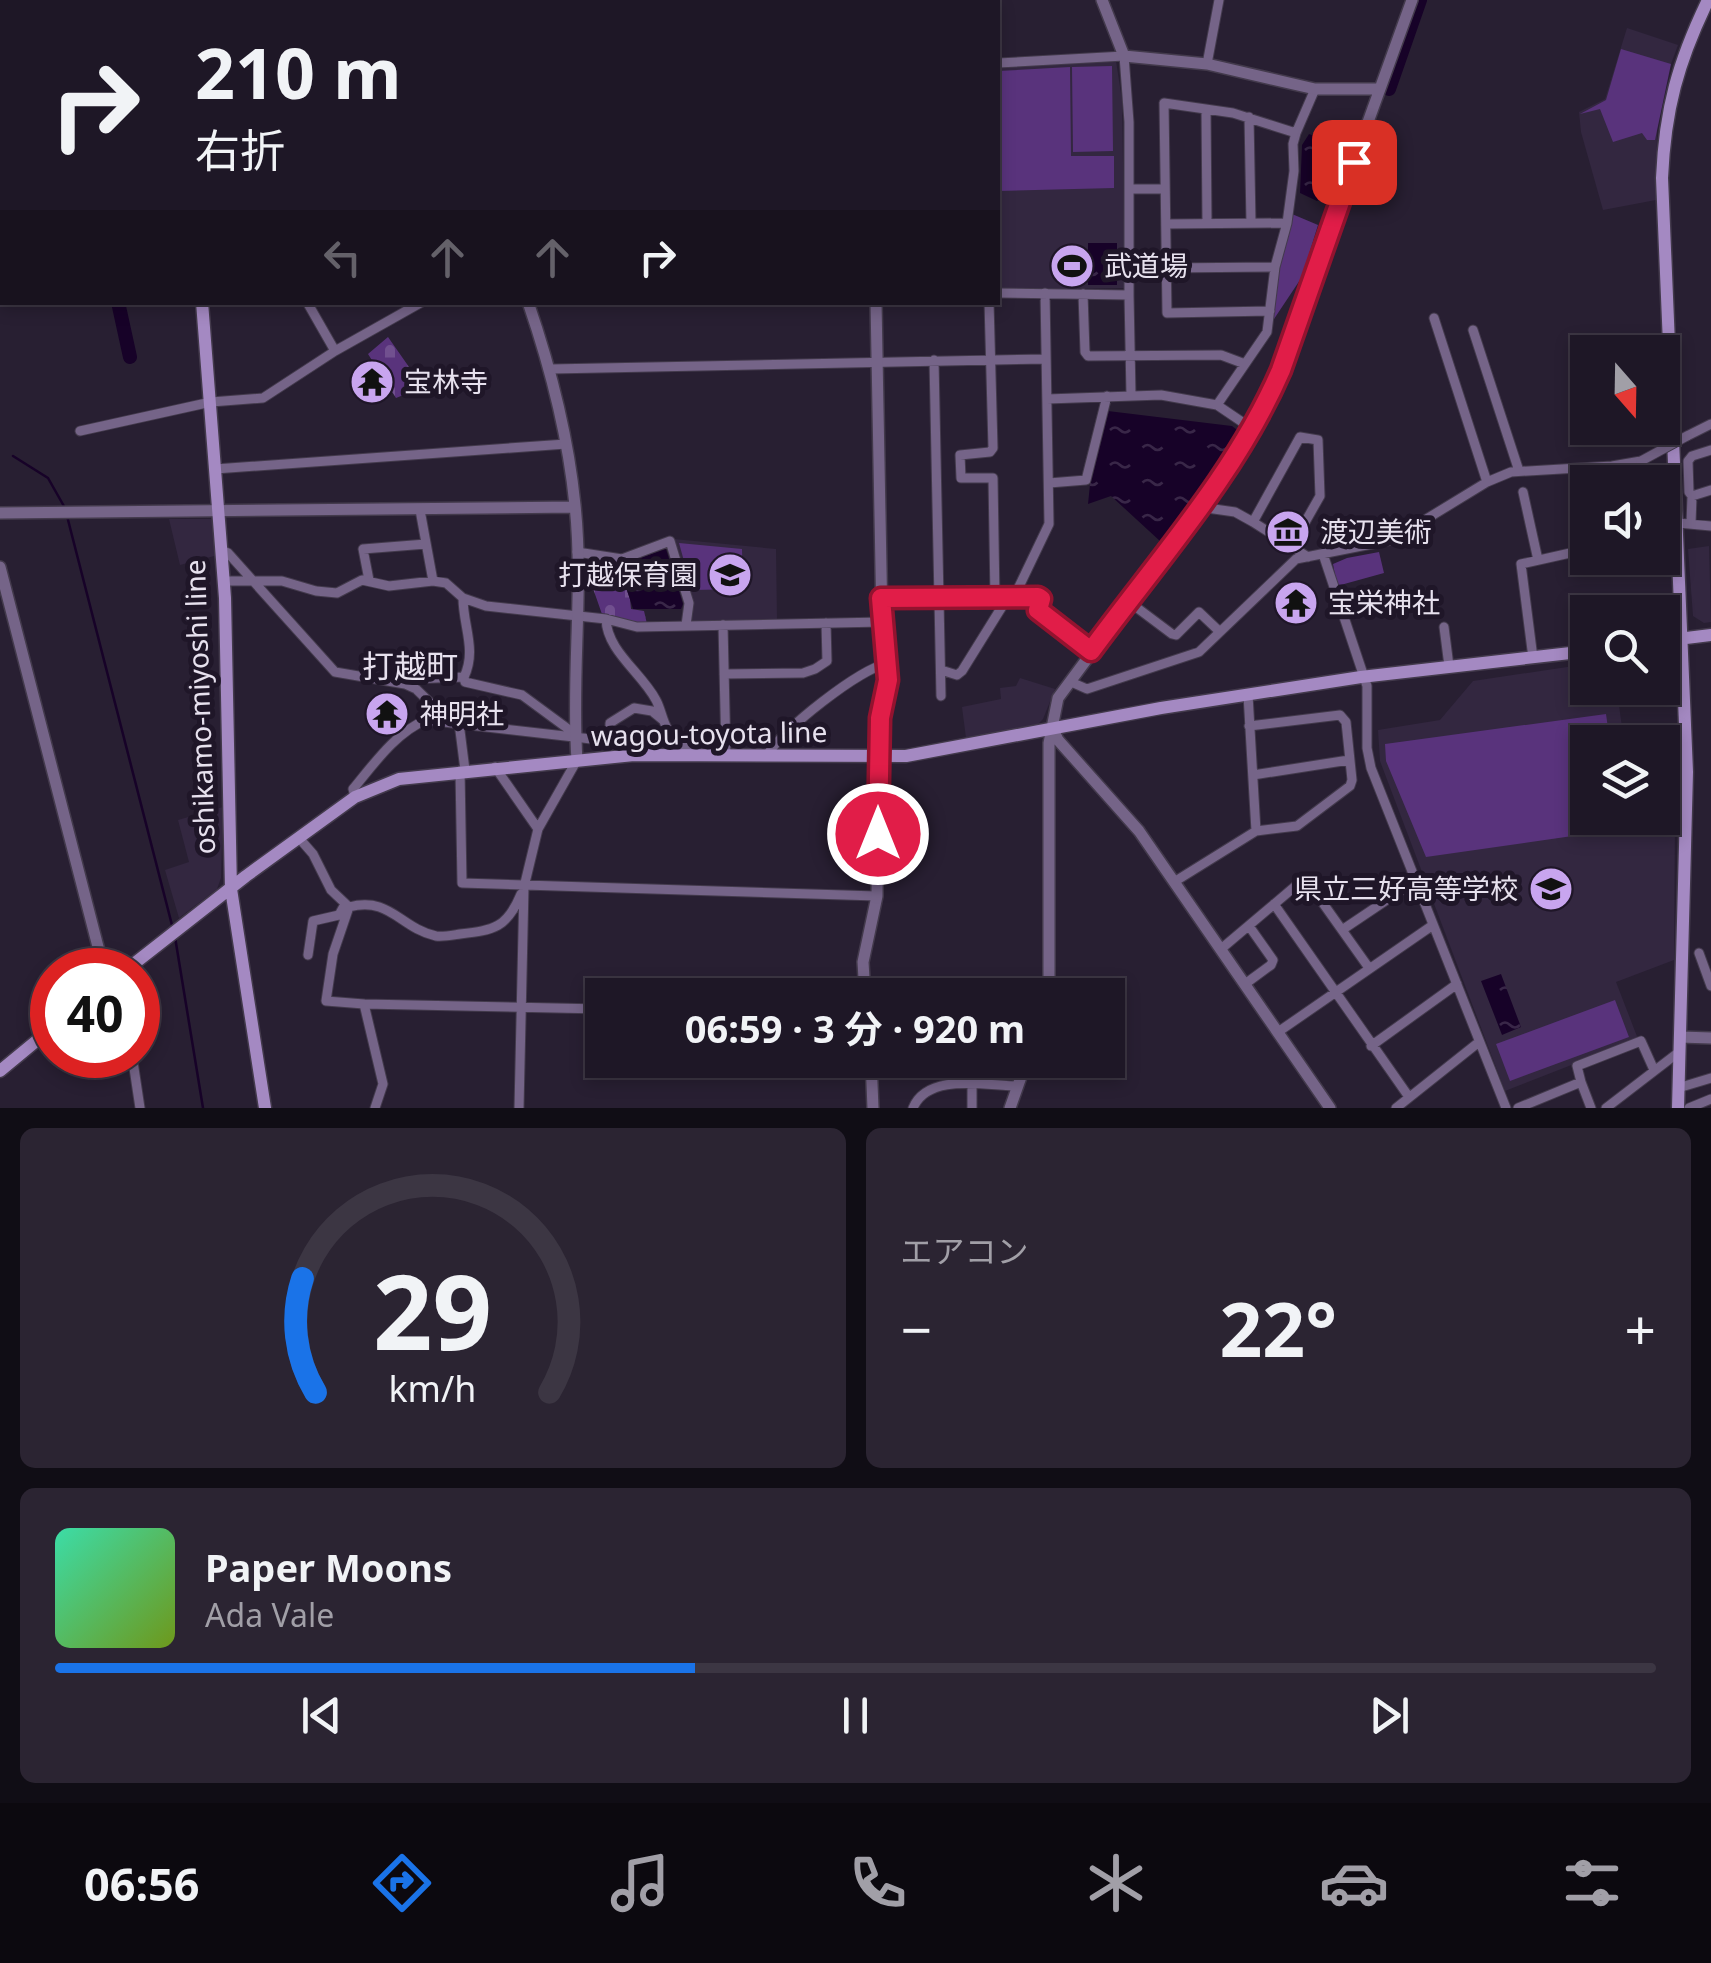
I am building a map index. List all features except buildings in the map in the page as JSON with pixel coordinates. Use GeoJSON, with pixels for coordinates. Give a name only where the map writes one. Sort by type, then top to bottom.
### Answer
{"type":"FeatureCollection","features":[{"type":"Feature","properties":{"kind":"main road"},"geometry":{"type":"LineString","coordinates":[[1678,1108],[1688,772],[1682,525],[1662,178],[1664,130],[1680,64],[1708,0]]}},
{"type":"Feature","properties":{"kind":"main road","name":"oshikamo-miyoshi line"},"geometry":{"type":"LineString","coordinates":[[202,305],[229,678],[230,889],[266,1108]]}},
{"type":"Feature","properties":{"kind":"main road"},"geometry":{"type":"LineString","coordinates":[[1680,638],[1711,635]]}},
{"type":"Feature","properties":{"kind":"main road","name":"wagou-toyota line"},"geometry":{"type":"LineString","coordinates":[[154,948],[355,798],[399,779],[637,755],[906,756],[1362,677],[1570,653]]}},
{"type":"Feature","properties":{"kind":"main road"},"geometry":{"type":"LineString","coordinates":[[0,1071],[30,1046]]}},
{"type":"Feature","properties":{"kind":"street"},"geometry":{"type":"LineString","coordinates":[[1102,0],[1124,56],[1129,122],[1131,395]]}},
{"type":"Feature","properties":{"kind":"street"},"geometry":{"type":"LineString","coordinates":[[1207,64],[1218,0]]}},
{"type":"Feature","properties":{"kind":"street"},"geometry":{"type":"LineString","coordinates":[[1048,978],[1050,743],[1058,698],[1200,506],[1252,428],[1281,370],[1412,0]]}},
{"type":"Feature","properties":{"kind":"street"},"geometry":{"type":"LineString","coordinates":[[1000,63],[1124,56],[1207,64],[1316,89],[1379,90]]}},
{"type":"Feature","properties":{"kind":"street"},"geometry":{"type":"LineString","coordinates":[[1217,405],[1267,332],[1275,267],[1287,224],[1294,171],[1293,144],[1316,89]]}},
{"type":"Feature","properties":{"kind":"street"},"geometry":{"type":"LineString","coordinates":[[1270,311],[1167,313],[1164,103],[1250,117],[1296,133]]}},
{"type":"Feature","properties":{"kind":"street"},"geometry":{"type":"LineString","coordinates":[[1206,109],[1207,222]]}},
{"type":"Feature","properties":{"kind":"street"},"geometry":{"type":"LineString","coordinates":[[1250,117],[1251,223]]}},
{"type":"Feature","properties":{"kind":"street"},"geometry":{"type":"LineString","coordinates":[[1129,189],[1165,189]]}},
{"type":"Feature","properties":{"kind":"street"},"geometry":{"type":"LineString","coordinates":[[1166,224],[1287,224]]}},
{"type":"Feature","properties":{"kind":"street"},"geometry":{"type":"LineString","coordinates":[[1166,268],[1275,267]]}},
{"type":"Feature","properties":{"kind":"street"},"geometry":{"type":"LineString","coordinates":[[1000,293],[1129,295]]}},
{"type":"Feature","properties":{"kind":"street"},"geometry":{"type":"LineString","coordinates":[[940,670],[956,675],[962,671],[1011,597],[1050,524],[1046,293]]}},
{"type":"Feature","properties":{"kind":"street"},"geometry":{"type":"LineString","coordinates":[[1083,294],[1086,355],[1221,355],[1244,364]]}},
{"type":"Feature","properties":{"kind":"street"},"geometry":{"type":"LineString","coordinates":[[309,305],[335,351]]}},
{"type":"Feature","properties":{"kind":"street"},"geometry":{"type":"LineString","coordinates":[[80,431],[211,402],[264,398],[335,351],[417,305]]}},
{"type":"Feature","properties":{"kind":"street"},"geometry":{"type":"LineString","coordinates":[[308,955],[313,921],[339,915],[347,905],[366,902],[438,936],[500,926],[524,886],[538,829],[576,760],[576,507],[551,369],[529,305]]}},
{"type":"Feature","properties":{"kind":"street"},"geometry":{"type":"LineString","coordinates":[[864,978],[863,962],[878,896],[878,748],[888,680],[881,598],[876,305]]}},
{"type":"Feature","properties":{"kind":"street"},"geometry":{"type":"LineString","coordinates":[[961,478],[960,455],[990,452],[993,448],[989,305]]}},
{"type":"Feature","properties":{"kind":"street"},"geometry":{"type":"LineString","coordinates":[[1434,318],[1487,482]]}},
{"type":"Feature","properties":{"kind":"street"},"geometry":{"type":"LineString","coordinates":[[1472,330],[1520,471]]}},
{"type":"Feature","properties":{"kind":"street"},"geometry":{"type":"LineString","coordinates":[[551,369],[1046,359]]}},
{"type":"Feature","properties":{"kind":"street"},"geometry":{"type":"LineString","coordinates":[[934,360],[941,696]]}},
{"type":"Feature","properties":{"kind":"street"},"geometry":{"type":"LineString","coordinates":[[1047,399],[1161,395],[1217,405],[1252,428]]}},
{"type":"Feature","properties":{"kind":"street"},"geometry":{"type":"LineString","coordinates":[[1049,483],[1086,480],[1106,396]]}},
{"type":"Feature","properties":{"kind":"street"},"geometry":{"type":"LineString","coordinates":[[1071,682],[1087,689],[1199,652],[1296,560],[1392,540],[1487,482],[1520,471],[1641,461],[1711,424]]}},
{"type":"Feature","properties":{"kind":"street"},"geometry":{"type":"LineString","coordinates":[[1253,522],[1300,437],[1318,440],[1320,496],[1291,547]]}},
{"type":"Feature","properties":{"kind":"street"},"geometry":{"type":"LineString","coordinates":[[215,469],[566,444]]}},
{"type":"Feature","properties":{"kind":"street"},"geometry":{"type":"LineString","coordinates":[[1711,450],[1688,460],[1692,496],[1682,525],[1711,526]]}},
{"type":"Feature","properties":{"kind":"street"},"geometry":{"type":"LineString","coordinates":[[936,479],[993,478],[995,598]]}},
{"type":"Feature","properties":{"kind":"street"},"geometry":{"type":"LineString","coordinates":[[1692,496],[1711,490]]}},
{"type":"Feature","properties":{"kind":"street"},"geometry":{"type":"LineString","coordinates":[[1523,492],[1538,560]]}},
{"type":"Feature","properties":{"kind":"street"},"geometry":{"type":"LineString","coordinates":[[1200,506],[1235,512],[1308,557]]}},
{"type":"Feature","properties":{"kind":"street"},"geometry":{"type":"LineString","coordinates":[[0,514],[576,507]]}},
{"type":"Feature","properties":{"kind":"street"},"geometry":{"type":"LineString","coordinates":[[420,510],[432,581]]}},
{"type":"Feature","properties":{"kind":"street"},"geometry":{"type":"LineString","coordinates":[[577,552],[622,559],[670,541],[688,604],[686,625]]}},
{"type":"Feature","properties":{"kind":"street"},"geometry":{"type":"LineString","coordinates":[[369,580],[363,549],[426,544]]}},
{"type":"Feature","properties":{"kind":"street"},"geometry":{"type":"LineString","coordinates":[[221,550],[228,552],[335,672],[416,689],[436,716],[453,722],[635,744],[637,755]]}},
{"type":"Feature","properties":{"kind":"street"},"geometry":{"type":"LineString","coordinates":[[1533,658],[1521,564],[1570,553]]}},
{"type":"Feature","properties":{"kind":"street"},"geometry":{"type":"LineString","coordinates":[[1323,554],[1368,695],[1367,748],[1372,768],[1506,1108]]}},
{"type":"Feature","properties":{"kind":"street"},"geometry":{"type":"LineString","coordinates":[[0,568],[98,948]]}},
{"type":"Feature","properties":{"kind":"street"},"geometry":{"type":"LineString","coordinates":[[224,581],[282,580],[336,593],[369,580],[389,586],[432,581],[446,583],[464,598],[495,608],[606,619],[637,627],[882,622]]}},
{"type":"Feature","properties":{"kind":"street"},"geometry":{"type":"LineString","coordinates":[[464,598],[463,616],[471,642],[465,682],[522,694],[575,735]]}},
{"type":"Feature","properties":{"kind":"street"},"geometry":{"type":"LineString","coordinates":[[881,598],[1041,599],[1038,610],[1091,651]]}},
{"type":"Feature","properties":{"kind":"street"},"geometry":{"type":"LineString","coordinates":[[1128,601],[1172,634],[1176,635],[1200,612],[1220,632]]}},
{"type":"Feature","properties":{"kind":"street"},"geometry":{"type":"LineString","coordinates":[[606,619],[608,639],[642,677],[672,735],[686,745],[688,754]]}},
{"type":"Feature","properties":{"kind":"street"},"geometry":{"type":"LineString","coordinates":[[724,674],[803,673],[816,669],[827,660],[826,623]]}},
{"type":"Feature","properties":{"kind":"street"},"geometry":{"type":"LineString","coordinates":[[723,625],[726,754]]}},
{"type":"Feature","properties":{"kind":"street"},"geometry":{"type":"LineString","coordinates":[[1444,626],[1449,666]]}},
{"type":"Feature","properties":{"kind":"street"},"geometry":{"type":"LineString","coordinates":[[767,756],[810,712],[874,666],[888,663]]}},
{"type":"Feature","properties":{"kind":"street"},"geometry":{"type":"LineString","coordinates":[[404,684],[410,679],[464,677]]}},
{"type":"Feature","properties":{"kind":"street"},"geometry":{"type":"LineString","coordinates":[[1248,695],[1256,831]]}},
{"type":"Feature","properties":{"kind":"street"},"geometry":{"type":"LineString","coordinates":[[610,741],[610,723],[634,708],[652,711],[665,722]]}},
{"type":"Feature","properties":{"kind":"street"},"geometry":{"type":"LineString","coordinates":[[1174,882],[1256,831],[1297,826],[1350,786],[1346,722],[1340,715],[1249,726]]}},
{"type":"Feature","properties":{"kind":"street"},"geometry":{"type":"LineString","coordinates":[[355,798],[353,789],[376,761],[414,724],[436,716]]}},
{"type":"Feature","properties":{"kind":"street"},"geometry":{"type":"LineString","coordinates":[[453,722],[462,770],[462,884],[878,896]]}},
{"type":"Feature","properties":{"kind":"street"},"geometry":{"type":"LineString","coordinates":[[1053,728],[1058,740],[1131,820],[1330,1108]]}},
{"type":"Feature","properties":{"kind":"street"},"geometry":{"type":"LineString","coordinates":[[1253,775],[1350,760]]}},
{"type":"Feature","properties":{"kind":"street"},"geometry":{"type":"LineString","coordinates":[[376,761],[381,786]]}},
{"type":"Feature","properties":{"kind":"street"},"geometry":{"type":"LineString","coordinates":[[495,767],[538,829]]}},
{"type":"Feature","properties":{"kind":"street"},"geometry":{"type":"LineString","coordinates":[[299,838],[313,854],[331,890],[347,905]]}},
{"type":"Feature","properties":{"kind":"street"},"geometry":{"type":"LineString","coordinates":[[1220,949],[1306,878],[1369,968]]}},
{"type":"Feature","properties":{"kind":"street"},"geometry":{"type":"LineString","coordinates":[[1342,930],[1415,881]]}},
{"type":"Feature","properties":{"kind":"street"},"geometry":{"type":"LineString","coordinates":[[519,1108],[524,886]]}},
{"type":"Feature","properties":{"kind":"street"},"geometry":{"type":"LineString","coordinates":[[1274,904],[1409,1097]]}},
{"type":"Feature","properties":{"kind":"street"},"geometry":{"type":"LineString","coordinates":[[347,905],[332,954],[326,1001],[585,1009]]}},
{"type":"Feature","properties":{"kind":"street"},"geometry":{"type":"LineString","coordinates":[[1278,1032],[1433,925]]}},
{"type":"Feature","properties":{"kind":"street"},"geometry":{"type":"LineString","coordinates":[[1245,984],[1272,965],[1273,960],[1250,926]]}},
{"type":"Feature","properties":{"kind":"street"},"geometry":{"type":"LineString","coordinates":[[1700,954],[1711,986]]}},
{"type":"Feature","properties":{"kind":"street"},"geometry":{"type":"LineString","coordinates":[[1371,1046],[1457,984]]}},
{"type":"Feature","properties":{"kind":"street"},"geometry":{"type":"LineString","coordinates":[[364,1004],[383,1084],[375,1108]]}},
{"type":"Feature","properties":{"kind":"street"},"geometry":{"type":"LineString","coordinates":[[1680,1037],[1711,1038]]}},
{"type":"Feature","properties":{"kind":"street"},"geometry":{"type":"LineString","coordinates":[[1591,1108],[1577,1066],[1641,1041],[1654,1070]]}},
{"type":"Feature","properties":{"kind":"street"},"geometry":{"type":"LineString","coordinates":[[1396,1108],[1480,1042]]}},
{"type":"Feature","properties":{"kind":"street"},"geometry":{"type":"LineString","coordinates":[[1606,1108],[1679,1052]]}},
{"type":"Feature","properties":{"kind":"street"},"geometry":{"type":"LineString","coordinates":[[135,1078],[140,1108]]}},
{"type":"Feature","properties":{"kind":"street"},"geometry":{"type":"LineString","coordinates":[[872,1078],[873,1108]]}},
{"type":"Feature","properties":{"kind":"street"},"geometry":{"type":"LineString","coordinates":[[972,1078],[972,1108]]}},
{"type":"Feature","properties":{"kind":"street"},"geometry":{"type":"LineString","coordinates":[[1010,1108],[1021,1078]]}},
{"type":"Feature","properties":{"kind":"street"},"geometry":{"type":"LineString","coordinates":[[1678,1088],[1711,1078]]}},
{"type":"Feature","properties":{"kind":"street"},"geometry":{"type":"LineString","coordinates":[[1518,1108],[1580,1082]]}},
{"type":"Feature","properties":{"kind":"street"},"geometry":{"type":"LineString","coordinates":[[913,1108],[917,1100],[934,1088],[1018,1086]]}},
{"type":"Feature","properties":{"kind":"street"},"geometry":{"type":"LineString","coordinates":[[1689,1108],[1711,1100]]}},
{"type":"Feature","properties":{"kind":"shaded area"},"geometry":{"type":"Polygon","coordinates":[[[1627,28],[1678,45],[1667,75],[1657,129],[1656,200],[1603,210],[1579,112],[1605,99],[1627,28]]]}},
{"type":"Feature","properties":{"kind":"shaded area"},"geometry":{"type":"Polygon","coordinates":[[[1116,61],[1122,100],[1125,288],[1000,290],[1000,67],[1116,61]]]}},
{"type":"Feature","properties":{"kind":"shaded area"},"geometry":{"type":"Polygon","coordinates":[[[169,519],[211,519],[216,525],[218,555],[180,565],[169,519]]]}},
{"type":"Feature","properties":{"kind":"shaded area","name":"打越保育園"},"geometry":{"type":"Polygon","coordinates":[[[674,539],[776,549],[777,620],[688,622],[674,539]]]}},
{"type":"Feature","properties":{"kind":"shaded area"},"geometry":{"type":"Polygon","coordinates":[[[1709,546],[1711,622],[1704,623],[1693,616],[1688,549],[1709,546]]]}},
{"type":"Feature","properties":{"kind":"shaded area","name":"県立三好高等学校"},"geometry":{"type":"Polygon","coordinates":[[[1570,667],[1570,705],[1619,705],[1622,725],[1570,725],[1570,835],[1675,835],[1674,960],[1616,982],[1638,1039],[1505,1091],[1380,761],[1378,730],[1440,720],[1473,681],[1570,667]]]}},
{"type":"Feature","properties":{"kind":"shaded area"},"geometry":{"type":"Polygon","coordinates":[[[1020,678],[1055,689],[1043,719],[1038,724],[966,738],[962,707],[1001,699],[1000,688],[1016,686],[1020,678]]]}},
{"type":"Feature","properties":{"kind":"shaded area"},"geometry":{"type":"Polygon","coordinates":[[[223,807],[221,878],[217,889],[179,918],[165,870],[189,862],[178,820],[223,807]]]}},
{"type":"Feature","properties":{"kind":"green space"},"geometry":{"type":"Polygon","coordinates":[[[1621,49],[1671,64],[1655,140],[1647,140],[1642,133],[1613,142],[1600,109],[1580,114],[1606,100],[1621,49]]]}},
{"type":"Feature","properties":{"kind":"green space"},"geometry":{"type":"Polygon","coordinates":[[[1112,66],[1113,151],[1073,152],[1072,67],[1112,66]]]}},
{"type":"Feature","properties":{"kind":"green space"},"geometry":{"type":"Polygon","coordinates":[[[1070,67],[1071,156],[1114,156],[1114,188],[1000,191],[1000,71],[1070,67]]]}},
{"type":"Feature","properties":{"kind":"green space"},"geometry":{"type":"Polygon","coordinates":[[[1292,214],[1318,225],[1302,277],[1272,322],[1279,267],[1292,214]]]}},
{"type":"Feature","properties":{"kind":"green space"},"geometry":{"type":"Polygon","coordinates":[[[388,337],[423,387],[396,398],[368,354],[388,337]]]}},
{"type":"Feature","properties":{"kind":"green space"},"geometry":{"type":"Polygon","coordinates":[[[679,543],[742,549],[743,589],[692,590],[679,543]]]}},
{"type":"Feature","properties":{"kind":"green space"},"geometry":{"type":"Polygon","coordinates":[[[1379,552],[1384,573],[1337,586],[1333,564],[1379,552]]]}},
{"type":"Feature","properties":{"kind":"green space"},"geometry":{"type":"Polygon","coordinates":[[[618,566],[631,609],[644,611],[647,624],[603,617],[589,577],[618,566]]]}},
{"type":"Feature","properties":{"kind":"green space"},"geometry":{"type":"Polygon","coordinates":[[[1606,714],[1608,725],[1570,725],[1570,835],[1579,835],[1426,857],[1386,761],[1385,744],[1606,714]]]}},
{"type":"Feature","properties":{"kind":"green space"},"geometry":{"type":"Polygon","coordinates":[[[1615,1000],[1629,1037],[1510,1081],[1496,1044],[1615,1000]]]}},
{"type":"Feature","properties":{"kind":"water"},"geometry":{"type":"Polygon","coordinates":[[[1309,134],[1341,145],[1342,149],[1317,201],[1300,193],[1302,145],[1309,134]]]}},
{"type":"Feature","properties":{"kind":"water"},"geometry":{"type":"Polygon","coordinates":[[[1088,243],[1117,243],[1117,285],[1088,285],[1088,243]]]}},
{"type":"Feature","properties":{"kind":"water"},"geometry":{"type":"Polygon","coordinates":[[[1108,411],[1232,426],[1240,432],[1161,542],[1111,496],[1088,504],[1091,474],[1108,411]]]}},
{"type":"Feature","properties":{"kind":"water"},"geometry":{"type":"Polygon","coordinates":[[[666,549],[683,604],[681,609],[633,609],[619,565],[666,549]]]}},
{"type":"Feature","properties":{"kind":"water"},"geometry":{"type":"Polygon","coordinates":[[[1501,974],[1521,1027],[1502,1035],[1481,981],[1501,974]]]}},
{"type":"Feature","properties":{"kind":"waterway"},"geometry":{"type":"LineString","coordinates":[[1389,89],[1420,0]]}},
{"type":"Feature","properties":{"kind":"waterway"},"geometry":{"type":"LineString","coordinates":[[119,305],[130,357]]}},
{"type":"Feature","properties":{"kind":"waterway"},"geometry":{"type":"LineString","coordinates":[[13,456],[48,478],[65,508]]}},
{"type":"Feature","properties":{"kind":"waterway"},"geometry":{"type":"LineString","coordinates":[[67,516],[173,929]]}},
{"type":"Feature","properties":{"kind":"waterway"},"geometry":{"type":"LineString","coordinates":[[175,937],[203,1108]]}},
{"type":"Feature","properties":{"kind":"place","name":"武道場"},"geometry":{"type":"Point","coordinates":[1072,266]}},
{"type":"Feature","properties":{"kind":"place","name":"宝林寺"},"geometry":{"type":"Point","coordinates":[372,382]}},
{"type":"Feature","properties":{"kind":"place","name":"渡辺美術"},"geometry":{"type":"Point","coordinates":[1288,532]}},
{"type":"Feature","properties":{"kind":"place","name":"打越保育園"},"geometry":{"type":"Point","coordinates":[730,575]}},
{"type":"Feature","properties":{"kind":"place","name":"宝栄神社"},"geometry":{"type":"Point","coordinates":[1296,603]}},
{"type":"Feature","properties":{"kind":"place","name":"神明社"},"geometry":{"type":"Point","coordinates":[387,714]}},
{"type":"Feature","properties":{"kind":"place","name":"県立三好高等学校"},"geometry":{"type":"Point","coordinates":[1551,889]}},
{"type":"Feature","properties":{"kind":"district","name":"打越町"},"geometry":{"type":"Point","coordinates":[410,667]}},
{"type":"Feature","properties":{"kind":"route"},"geometry":{"type":"LineString","coordinates":[[878,834],[878,748],[888,680],[881,598],[1038,597],[1038,610],[1091,651],[1196,512],[1266,403],[1354,162]]}}]}
